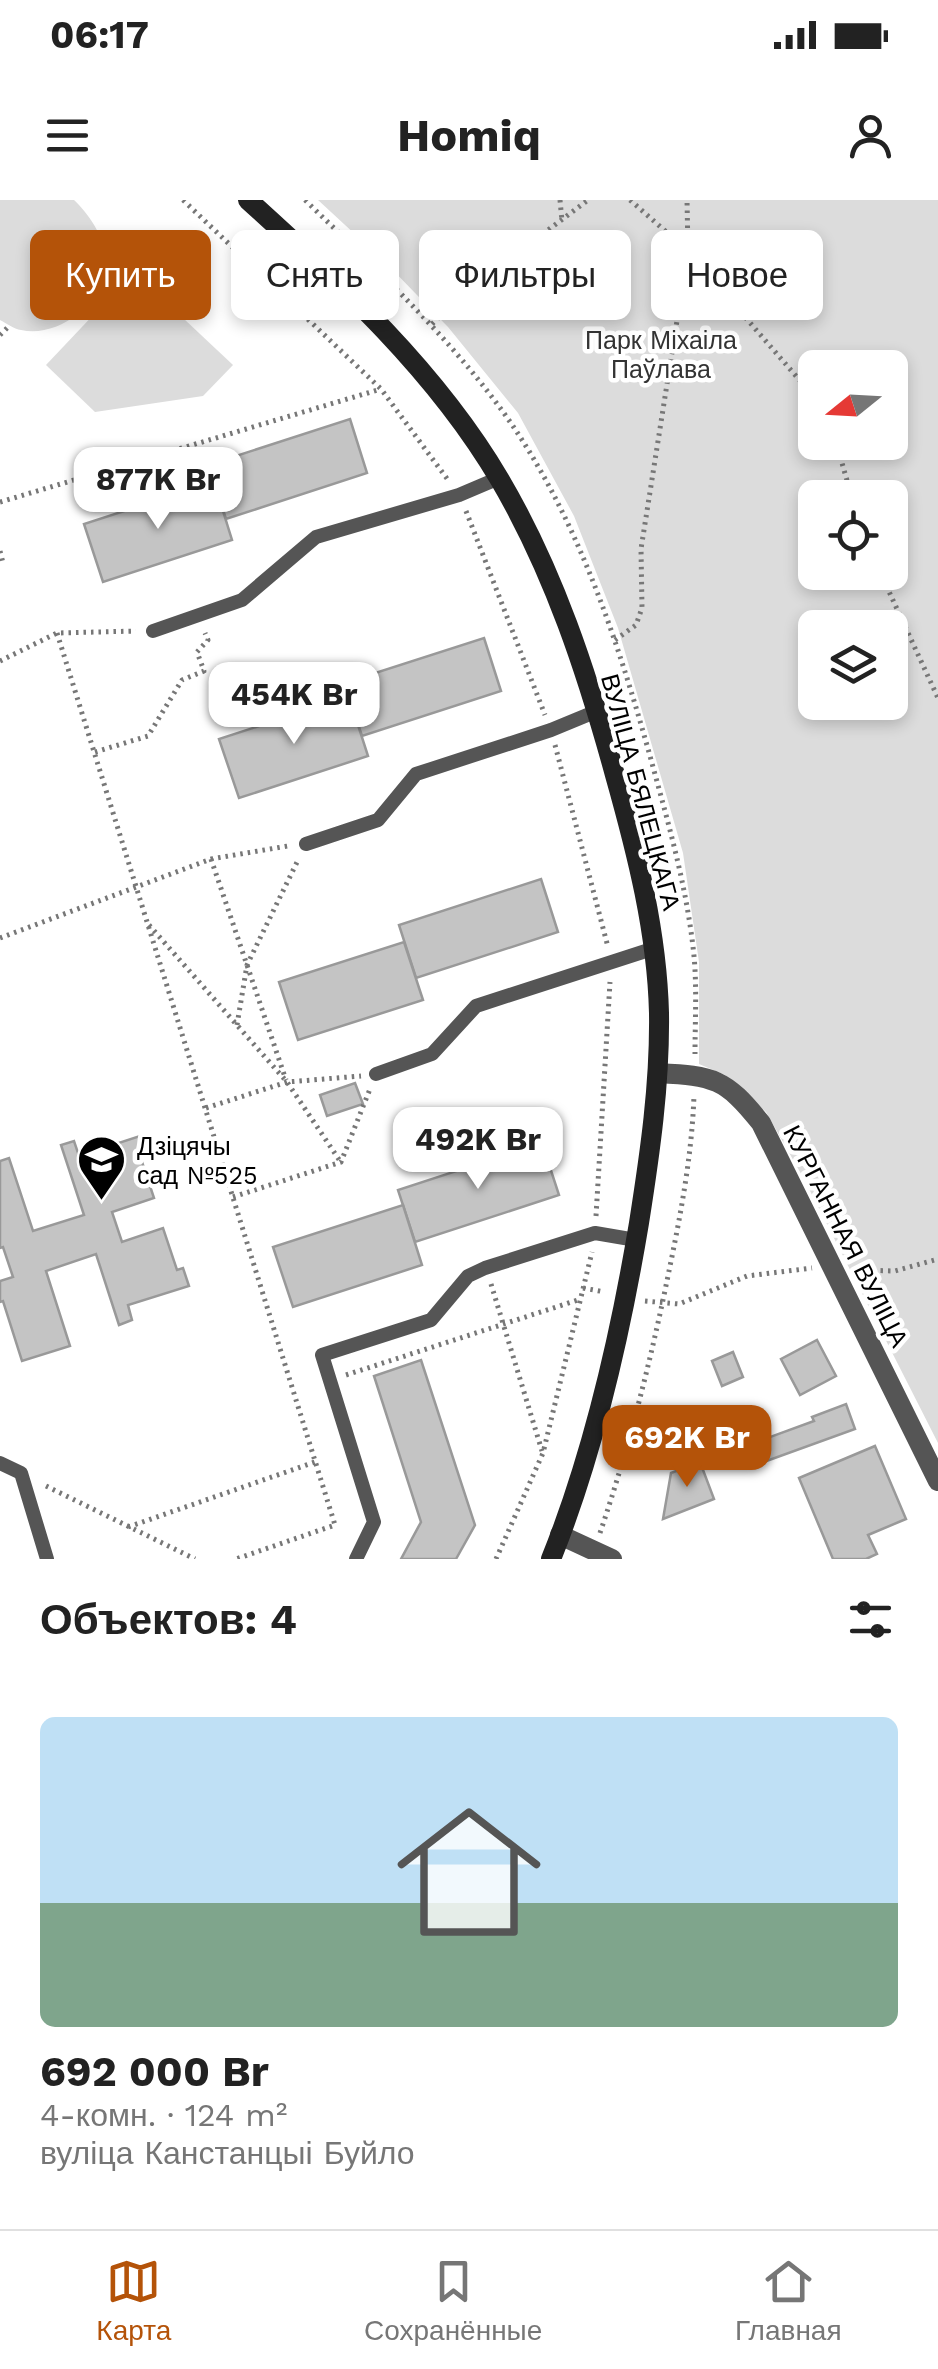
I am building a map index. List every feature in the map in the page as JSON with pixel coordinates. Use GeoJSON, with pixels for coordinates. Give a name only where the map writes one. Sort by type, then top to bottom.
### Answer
{"type":"FeatureCollection","features":[{"type":"Feature","properties":{"kind":"street","name":"ВУЛІЦА БЯЛЕЦКАГА"},"geometry":{"type":"LineString","coordinates":[[248,200],[377,322],[456,416],[499,478],[568,622],[598,710],[632,834],[655,948],[658,1073],[636,1240],[602,1400],[551,1559]]}},
{"type":"Feature","properties":{"kind":"street","name":"КУРГАННАЯ ВУЛІЦА"},"geometry":{"type":"LineString","coordinates":[[658,1073],[695,1075],[723,1085],[761,1123],[938,1482]]}},
{"type":"Feature","properties":{"kind":"street"},"geometry":{"type":"LineString","coordinates":[[560,1535],[603,1554]]}},
{"type":"Feature","properties":{"kind":"lane"},"geometry":{"type":"LineString","coordinates":[[153,631],[242,600],[316,537],[459,495],[499,478]]}},
{"type":"Feature","properties":{"kind":"lane"},"geometry":{"type":"LineString","coordinates":[[306,844],[378,820],[416,774],[551,730],[598,710]]}},
{"type":"Feature","properties":{"kind":"lane"},"geometry":{"type":"LineString","coordinates":[[376,1074],[432,1054],[476,1006],[655,948]]}},
{"type":"Feature","properties":{"kind":"lane"},"geometry":{"type":"LineString","coordinates":[[356,1559],[374,1522],[322,1356],[432,1320],[468,1276],[485,1268],[595,1234],[636,1240]]}},
{"type":"Feature","properties":{"kind":"lane"},"geometry":{"type":"LineString","coordinates":[[0,1463],[21,1473],[46,1559]]}},
{"type":"Feature","properties":{"kind":"path"},"geometry":{"type":"LineString","coordinates":[[183,200],[381,389],[459,495],[551,730],[612,962],[595,1234],[543,1454],[496,1559]]}},
{"type":"Feature","properties":{"kind":"path"},"geometry":{"type":"LineString","coordinates":[[305,200],[432,324],[479,380],[528,449],[566,522],[615,640],[676,849],[694,958],[695,1075],[689,1156],[662,1304],[603,1554]]}},
{"type":"Feature","properties":{"kind":"path"},"geometry":{"type":"LineString","coordinates":[[560,200],[562,221]]}},
{"type":"Feature","properties":{"kind":"path"},"geometry":{"type":"LineString","coordinates":[[432,324],[463,294],[588,200]]}},
{"type":"Feature","properties":{"kind":"path"},"geometry":{"type":"LineString","coordinates":[[630,200],[664,230]]}},
{"type":"Feature","properties":{"kind":"path"},"geometry":{"type":"LineString","coordinates":[[688,200],[688,230]]}},
{"type":"Feature","properties":{"kind":"path"},"geometry":{"type":"LineString","coordinates":[[615,640],[636,625],[642,608],[641,549],[677,320]]}},
{"type":"Feature","properties":{"kind":"path"},"geometry":{"type":"LineString","coordinates":[[748,320],[798,378]]}},
{"type":"Feature","properties":{"kind":"path"},"geometry":{"type":"LineString","coordinates":[[0,335],[10,325]]}},
{"type":"Feature","properties":{"kind":"path"},"geometry":{"type":"LineString","coordinates":[[0,502],[381,389]]}},
{"type":"Feature","properties":{"kind":"path"},"geometry":{"type":"LineString","coordinates":[[0,551],[1,564]]}},
{"type":"Feature","properties":{"kind":"path"},"geometry":{"type":"LineString","coordinates":[[888,590],[938,698]]}},
{"type":"Feature","properties":{"kind":"path"},"geometry":{"type":"LineString","coordinates":[[94,752],[148,736],[182,680],[204,671],[197,652],[208,640],[200,616]]}},
{"type":"Feature","properties":{"kind":"path"},"geometry":{"type":"LineString","coordinates":[[0,660],[57,633],[153,631]]}},
{"type":"Feature","properties":{"kind":"path"},"geometry":{"type":"LineString","coordinates":[[57,633],[335,1524],[236,1559]]}},
{"type":"Feature","properties":{"kind":"path"},"geometry":{"type":"LineString","coordinates":[[0,938],[211,858],[306,844]]}},
{"type":"Feature","properties":{"kind":"path"},"geometry":{"type":"LineString","coordinates":[[237,1024],[247,966],[306,844]]}},
{"type":"Feature","properties":{"kind":"path"},"geometry":{"type":"LineString","coordinates":[[211,858],[288,1082]]}},
{"type":"Feature","properties":{"kind":"path"},"geometry":{"type":"LineString","coordinates":[[147,923],[288,1082],[341,1162]]}},
{"type":"Feature","properties":{"kind":"path"},"geometry":{"type":"LineString","coordinates":[[205,1108],[288,1082],[376,1074],[341,1162]]}},
{"type":"Feature","properties":{"kind":"path"},"geometry":{"type":"LineString","coordinates":[[233,1197],[341,1162]]}},
{"type":"Feature","properties":{"kind":"path"},"geometry":{"type":"LineString","coordinates":[[644,1300],[678,1304],[755,1274],[792,1268],[895,1271],[938,1259]]}},
{"type":"Feature","properties":{"kind":"path"},"geometry":{"type":"LineString","coordinates":[[485,1268],[543,1454]]}},
{"type":"Feature","properties":{"kind":"path"},"geometry":{"type":"LineString","coordinates":[[584,1288],[607,1293]]}},
{"type":"Feature","properties":{"kind":"path"},"geometry":{"type":"LineString","coordinates":[[330,1380],[581,1299]]}},
{"type":"Feature","properties":{"kind":"path"},"geometry":{"type":"LineString","coordinates":[[128,1527],[316,1462]]}},
{"type":"Feature","properties":{"kind":"path"},"geometry":{"type":"LineString","coordinates":[[21,1473],[196,1559]]}},
{"type":"Feature","properties":{"kind":"green space"},"geometry":{"type":"Polygon","coordinates":[[[0,200],[74,200],[96,230],[30,230],[30,320],[69,320],[34,331],[18,329],[0,320],[0,200]]]}},
{"type":"Feature","properties":{"kind":"green space","name":"Парк Міхаіла Паўлава"},"geometry":{"type":"Polygon","coordinates":[[[318,200],[938,200],[938,1443],[766,1112],[725,1075],[699,1064],[699,962],[683,853],[618,628],[574,516],[518,413],[441,320],[631,320],[631,230],[419,230],[419,297],[399,276],[399,230],[350,230],[318,200]]]}},
{"type":"Feature","properties":{"kind":"green space"},"geometry":{"type":"Polygon","coordinates":[[[89,320],[185,320],[233,365],[203,396],[95,412],[46,365],[89,320]]]}},
{"type":"Feature","properties":{"kind":"building"},"geometry":{"type":"Polygon","coordinates":[[[350,419],[367,473],[226,519],[208,465],[350,419]]]}},
{"type":"Feature","properties":{"kind":"building"},"geometry":{"type":"Polygon","coordinates":[[[214,482],[232,540],[103,582],[84,524],[214,482]]]}},
{"type":"Feature","properties":{"kind":"building"},"geometry":{"type":"Polygon","coordinates":[[[484,638],[501,691],[362,736],[344,683],[484,638]]]}},
{"type":"Feature","properties":{"kind":"building"},"geometry":{"type":"Polygon","coordinates":[[[349,697],[368,756],[239,798],[219,739],[349,697]]]}},
{"type":"Feature","properties":{"kind":"building"},"geometry":{"type":"Polygon","coordinates":[[[541,879],[558,932],[416,978],[399,925],[541,879]]]}},
{"type":"Feature","properties":{"kind":"building"},"geometry":{"type":"Polygon","coordinates":[[[404,942],[423,1000],[298,1040],[279,982],[404,942]]]}},
{"type":"Feature","properties":{"kind":"building"},"geometry":{"type":"Polygon","coordinates":[[[355,1083],[363,1104],[327,1116],[320,1095],[355,1083]]]}},
{"type":"Feature","properties":{"kind":"building"},"geometry":{"type":"Polygon","coordinates":[[[143,1135],[149,1153],[140,1156],[154,1198],[112,1212],[122,1242],[163,1228],[177,1270],[183,1268],[189,1286],[128,1305],[132,1320],[119,1325],[96,1254],[46,1271],[70,1346],[22,1361],[3,1301],[0,1302],[0,1281],[13,1277],[3,1247],[0,1248],[0,1161],[9,1158],[33,1231],[84,1215],[61,1145],[74,1141],[79,1156],[143,1135]]]}},
{"type":"Feature","properties":{"kind":"building"},"geometry":{"type":"Polygon","coordinates":[[[542,1143],[559,1195],[415,1242],[398,1190],[542,1143]]]}},
{"type":"Feature","properties":{"kind":"building"},"geometry":{"type":"Polygon","coordinates":[[[403,1205],[422,1265],[293,1307],[273,1247],[403,1205]]]}},
{"type":"Feature","properties":{"kind":"building"},"geometry":{"type":"Polygon","coordinates":[[[817,1340],[836,1376],[800,1395],[781,1359],[817,1340]]]}},
{"type":"Feature","properties":{"kind":"building"},"geometry":{"type":"Polygon","coordinates":[[[733,1352],[743,1377],[722,1386],[712,1361],[733,1352]]]}},
{"type":"Feature","properties":{"kind":"building"},"geometry":{"type":"Polygon","coordinates":[[[421,1360],[475,1525],[456,1559],[401,1559],[421,1522],[374,1376],[421,1360]]]}},
{"type":"Feature","properties":{"kind":"building"},"geometry":{"type":"Polygon","coordinates":[[[846,1404],[855,1429],[758,1464],[751,1444],[814,1421],[812,1417],[846,1404]]]}},
{"type":"Feature","properties":{"kind":"building"},"geometry":{"type":"Polygon","coordinates":[[[875,1446],[906,1519],[868,1535],[877,1554],[866,1559],[833,1559],[799,1478],[875,1446]]]}},
{"type":"Feature","properties":{"kind":"building"},"geometry":{"type":"Polygon","coordinates":[[[700,1462],[714,1499],[663,1519],[671,1473],[700,1462]]]}},
{"type":"Feature","properties":{"kind":"place","name":"Дзіцячы сад №525"},"geometry":{"type":"Point","coordinates":[102,1202]}}]}
